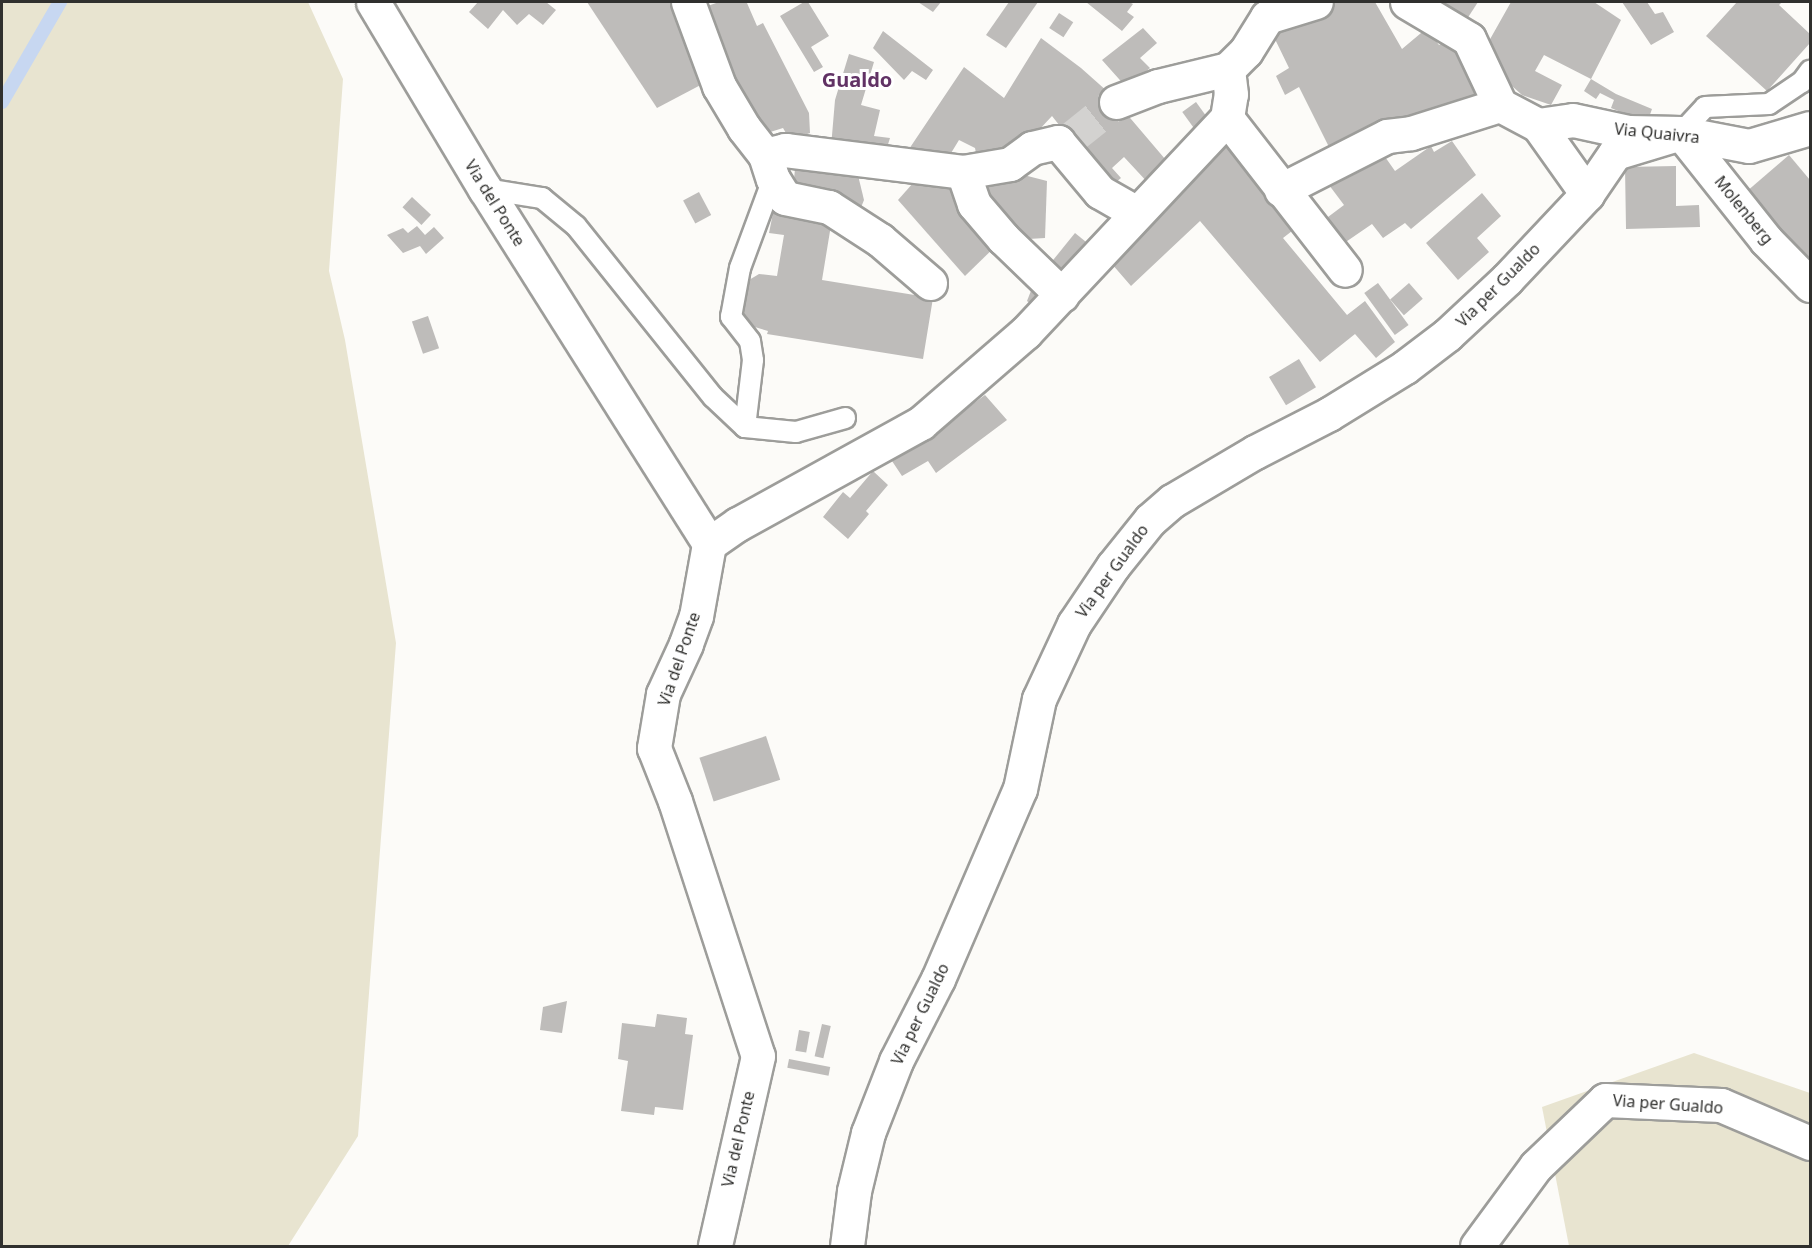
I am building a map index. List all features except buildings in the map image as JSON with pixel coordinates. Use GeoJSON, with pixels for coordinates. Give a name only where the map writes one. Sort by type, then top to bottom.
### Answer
{"type":"FeatureCollection","features":[{"type":"Feature","properties":{"kind":"street","name":"Via del Ponte"},"geometry":{"type":"LineString","coordinates":[[373,2],[485,189],[710,544],[696,616],[663,694],[654,748],[675,801],[758,1056],[714,1246]]}},
{"type":"Feature","properties":{"kind":"street"},"geometry":{"type":"LineString","coordinates":[[688,2],[719,86],[769,167],[785,198],[829,207],[880,240],[930,283]]}},
{"type":"Feature","properties":{"kind":"street"},"geometry":{"type":"LineString","coordinates":[[1116,102],[1158,87],[1228,69],[1246,51],[1267,17],[1316,2]]}},
{"type":"Feature","properties":{"kind":"street"},"geometry":{"type":"LineString","coordinates":[[1407,2],[1469,39],[1500,105],[1538,125],[1587,194]]}},
{"type":"Feature","properties":{"kind":"street"},"geometry":{"type":"LineString","coordinates":[[710,544],[738,524],[921,423],[1025,333],[1136,212],[1227,118],[1231,94],[1228,69]]}},
{"type":"Feature","properties":{"kind":"street"},"geometry":{"type":"LineString","coordinates":[[1281,190],[1387,136],[1411,133],[1500,105]]}},
{"type":"Feature","properties":{"kind":"street"},"geometry":{"type":"LineString","coordinates":[[1227,118],[1281,190],[1346,270]]}},
{"type":"Feature","properties":{"kind":"street","name":"Via Quaivra"},"geometry":{"type":"LineString","coordinates":[[1538,125],[1573,120],[1628,132],[1681,133],[1749,146],[1810,128]]}},
{"type":"Feature","properties":{"kind":"street","name":"Via per Gualdo"},"geometry":{"type":"LineString","coordinates":[[847,1246],[854,1191],[868,1133],[892,1071],[938,979],[1020,789],[1039,699],[1074,624],[1113,566],[1150,520],[1172,501],[1255,452],[1329,414],[1405,368],[1447,335],[1507,279],[1587,194],[1615,153],[1681,133]]}},
{"type":"Feature","properties":{"kind":"street","name":"Molenberg"},"geometry":{"type":"LineString","coordinates":[[1681,133],[1766,240],[1810,285]]}},
{"type":"Feature","properties":{"kind":"street"},"geometry":{"type":"LineString","coordinates":[[769,167],[784,150],[796,150],[963,172],[1010,164],[1032,148],[1064,140],[1100,192],[1136,212]]}},
{"type":"Feature","properties":{"kind":"street"},"geometry":{"type":"LineString","coordinates":[[963,172],[974,204],[1003,238],[1062,295]]}},
{"type":"Feature","properties":{"kind":"street","name":"Via per Gualdo"},"geometry":{"type":"LineString","coordinates":[[1477,1246],[1536,1166],[1605,1100],[1720,1105],[1810,1143]]}},
{"type":"Feature","properties":{"kind":"lane"},"geometry":{"type":"LineString","coordinates":[[1681,133],[1705,107],[1769,104],[1802,82],[1810,71]]}},
{"type":"Feature","properties":{"kind":"lane"},"geometry":{"type":"LineString","coordinates":[[745,427],[753,360],[750,341],[731,317],[740,268],[769,167]]}},
{"type":"Feature","properties":{"kind":"lane"},"geometry":{"type":"LineString","coordinates":[[485,189],[542,198],[576,226],[712,397],[745,427],[796,432],[845,418]]}},
{"type":"Feature","properties":{"kind":"shaded area"},"geometry":{"type":"Polygon","coordinates":[[[2,2],[308,2],[343,79],[329,271],[345,340],[396,643],[358,1136],[288,1246],[2,1246],[2,2]]]}},
{"type":"Feature","properties":{"kind":"shaded area"},"geometry":{"type":"Polygon","coordinates":[[[1694,1053],[1810,1093],[1810,1246],[1569,1246],[1542,1107],[1694,1053]]]}},
{"type":"Feature","properties":{"kind":"waterway"},"geometry":{"type":"LineString","coordinates":[[2,102],[60,2]]}},
{"type":"Feature","properties":{"kind":"tunnel"},"geometry":{"type":"LineString","coordinates":[[1070,139],[1116,102]]}},
{"type":"Feature","properties":{"kind":"district","name":"Gualdo"},"geometry":{"type":"Point","coordinates":[857,79]}}]}
